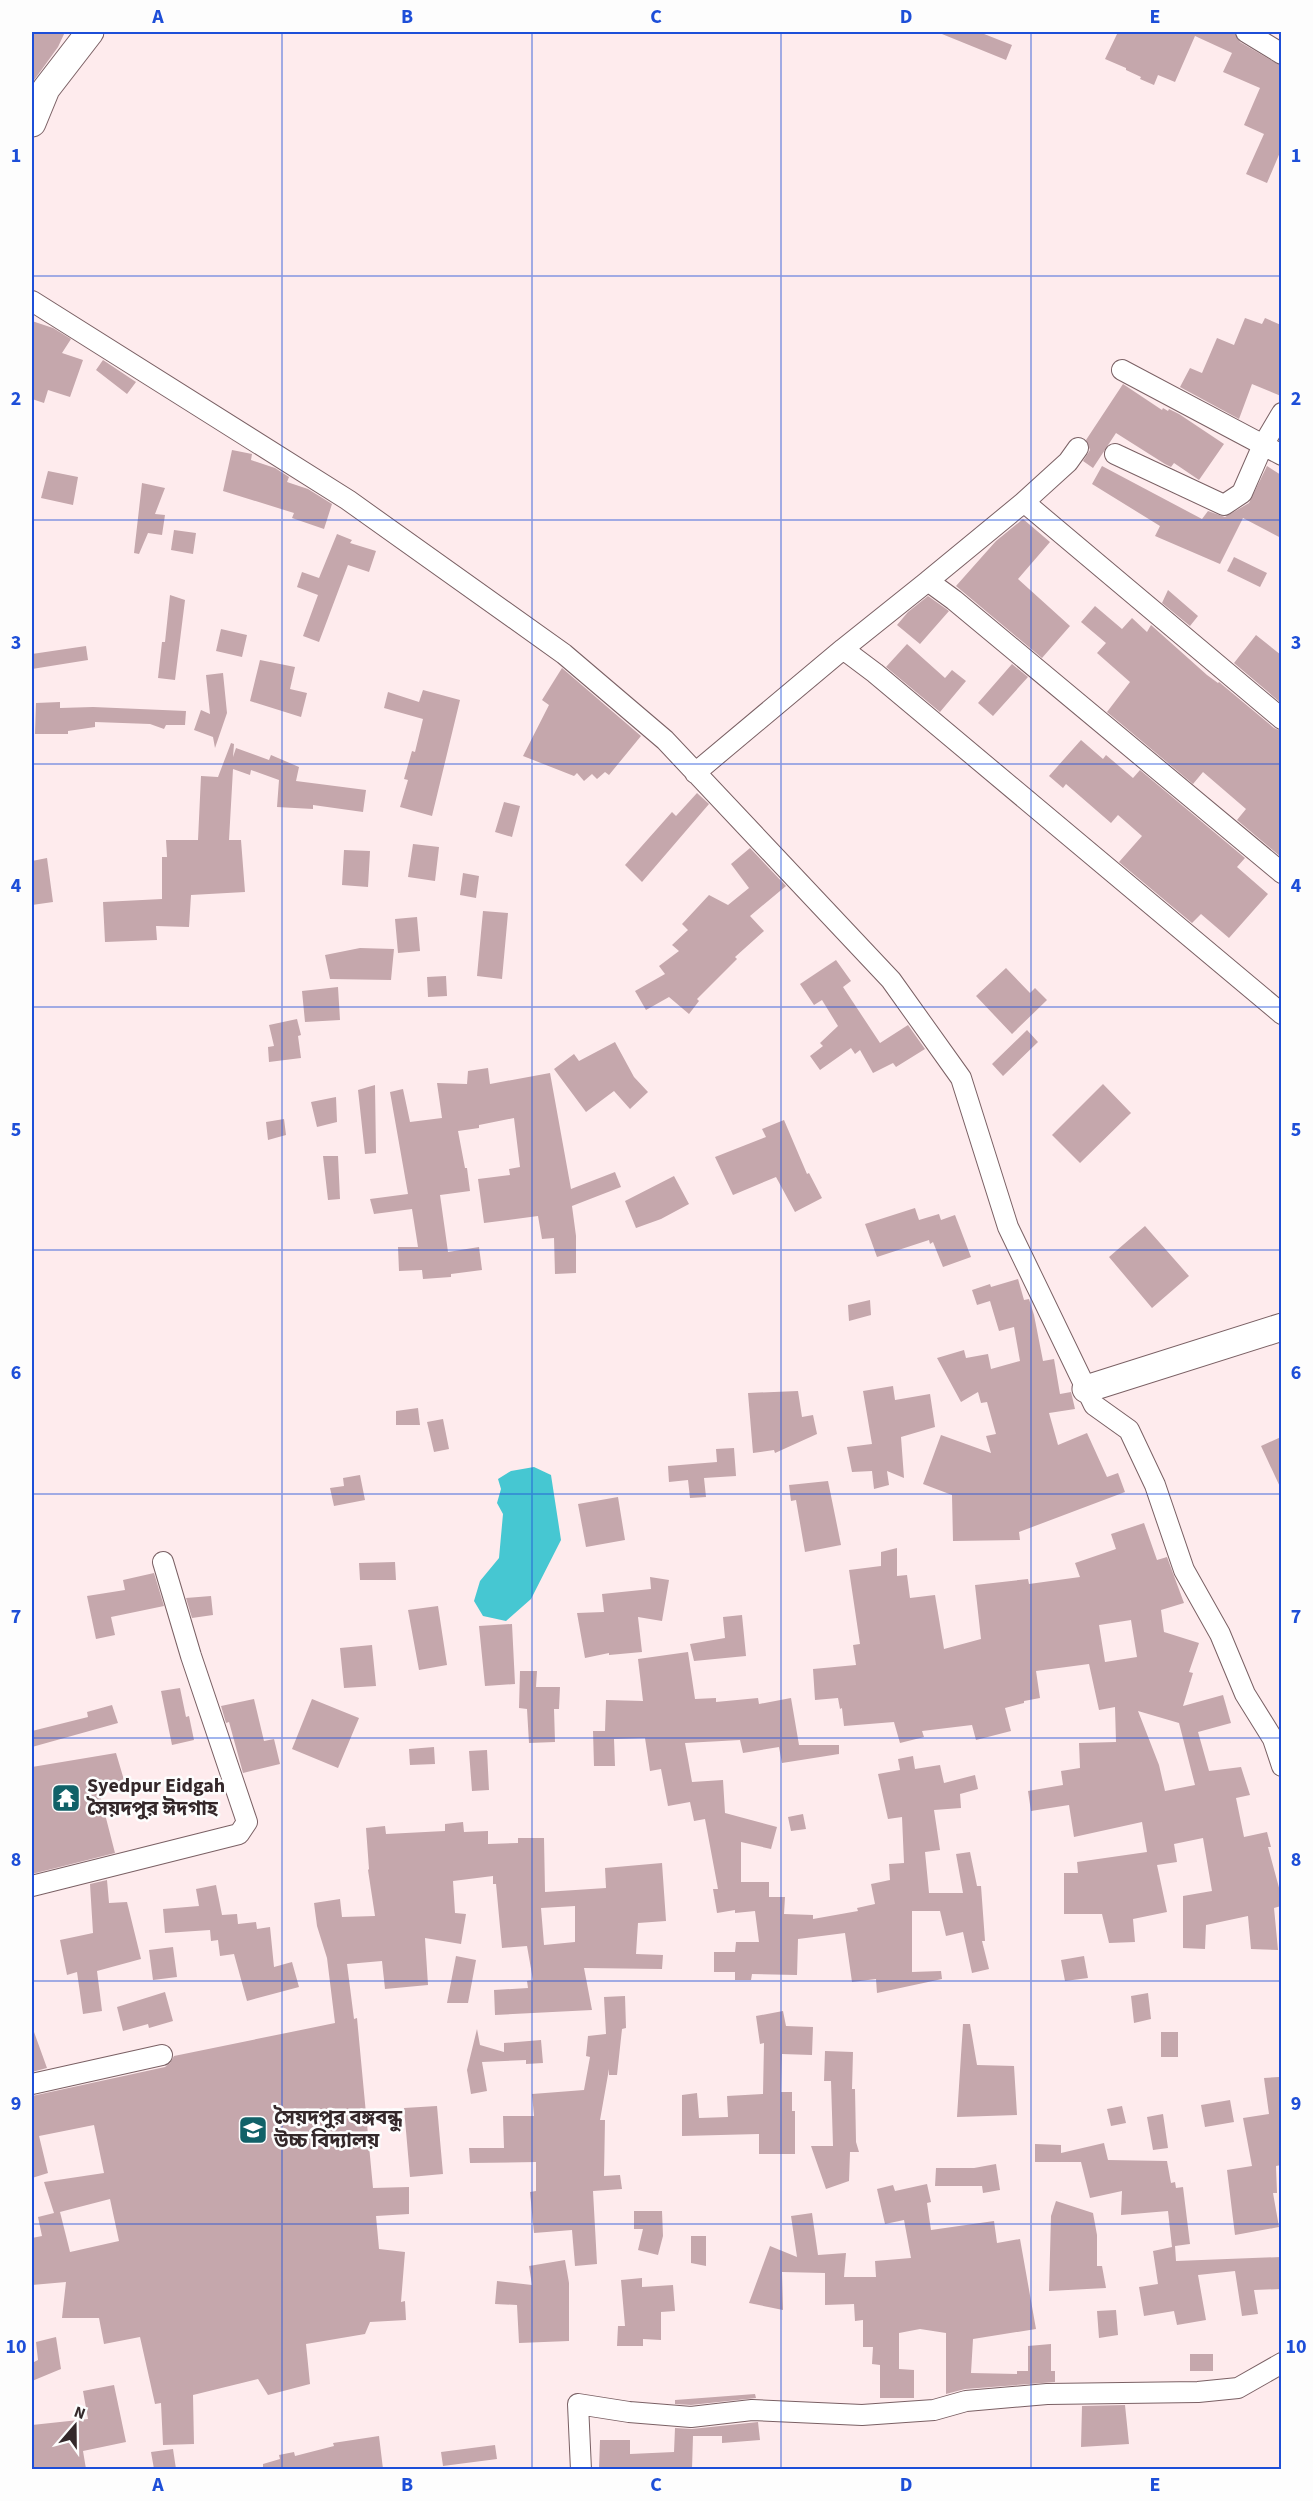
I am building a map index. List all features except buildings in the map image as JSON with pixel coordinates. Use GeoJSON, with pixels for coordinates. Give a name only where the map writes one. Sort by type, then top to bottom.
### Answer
{"type":"FeatureCollection","features":[{"type":"Feature","properties":{"kind":"street"},"geometry":{"type":"LineString","coordinates":[[32,123],[46,89],[90,32]]}},
{"type":"Feature","properties":{"kind":"street"},"geometry":{"type":"LineString","coordinates":[[1246,32],[1281,54]]}},
{"type":"Feature","properties":{"kind":"street"},"geometry":{"type":"LineString","coordinates":[[32,301],[348,500],[564,654],[665,740],[891,980],[961,1078],[1008,1227],[1094,1406],[1128,1430],[1155,1485],[1184,1570],[1220,1635],[1245,1694],[1273,1739],[1281,1766]]}},
{"type":"Feature","properties":{"kind":"street"},"geometry":{"type":"LineString","coordinates":[[1122,370],[1281,455]]}},
{"type":"Feature","properties":{"kind":"street"},"geometry":{"type":"LineString","coordinates":[[1115,454],[1224,505],[1242,493],[1263,445],[1281,413]]}},
{"type":"Feature","properties":{"kind":"street"},"geometry":{"type":"LineString","coordinates":[[695,773],[1024,502],[1068,462],[1078,448]]}},
{"type":"Feature","properties":{"kind":"street"},"geometry":{"type":"LineString","coordinates":[[1024,502],[1281,719]]}},
{"type":"Feature","properties":{"kind":"street"},"geometry":{"type":"LineString","coordinates":[[928,581],[1281,873]]}},
{"type":"Feature","properties":{"kind":"street"},"geometry":{"type":"LineString","coordinates":[[843,649],[875,673],[1281,1014]]}},
{"type":"Feature","properties":{"kind":"street"},"geometry":{"type":"LineString","coordinates":[[1086,1389],[1281,1327]]}},
{"type":"Feature","properties":{"kind":"street"},"geometry":{"type":"LineString","coordinates":[[32,1886],[239,1834],[247,1822],[191,1656],[163,1562]]}},
{"type":"Feature","properties":{"kind":"street"},"geometry":{"type":"LineString","coordinates":[[32,2084],[162,2055]]}},
{"type":"Feature","properties":{"kind":"street"},"geometry":{"type":"LineString","coordinates":[[581,2469],[578,2404],[629,2412],[691,2416],[752,2410],[862,2415],[934,2410],[966,2401],[1047,2394],[1198,2392],[1238,2388],[1281,2363]]}},
{"type":"Feature","properties":{"kind":"water"},"geometry":{"type":"Polygon","coordinates":[[[534,1467],[551,1475],[561,1540],[531,1599],[506,1621],[483,1616],[474,1601],[480,1581],[499,1558],[503,1514],[497,1503],[501,1489],[498,1479],[511,1471],[534,1467]]]}},
{"type":"Feature","properties":{"kind":"place","name":"Syedpur Eidgah সৈয়দপুর ঈদগাহ"},"geometry":{"type":"Point","coordinates":[66,1798]}},
{"type":"Feature","properties":{"kind":"place","name":"সৈয়দপুর বঙ্গবন্ধু উচ্চ বিদ্যালয়"},"geometry":{"type":"Point","coordinates":[253,2130]}}]}
